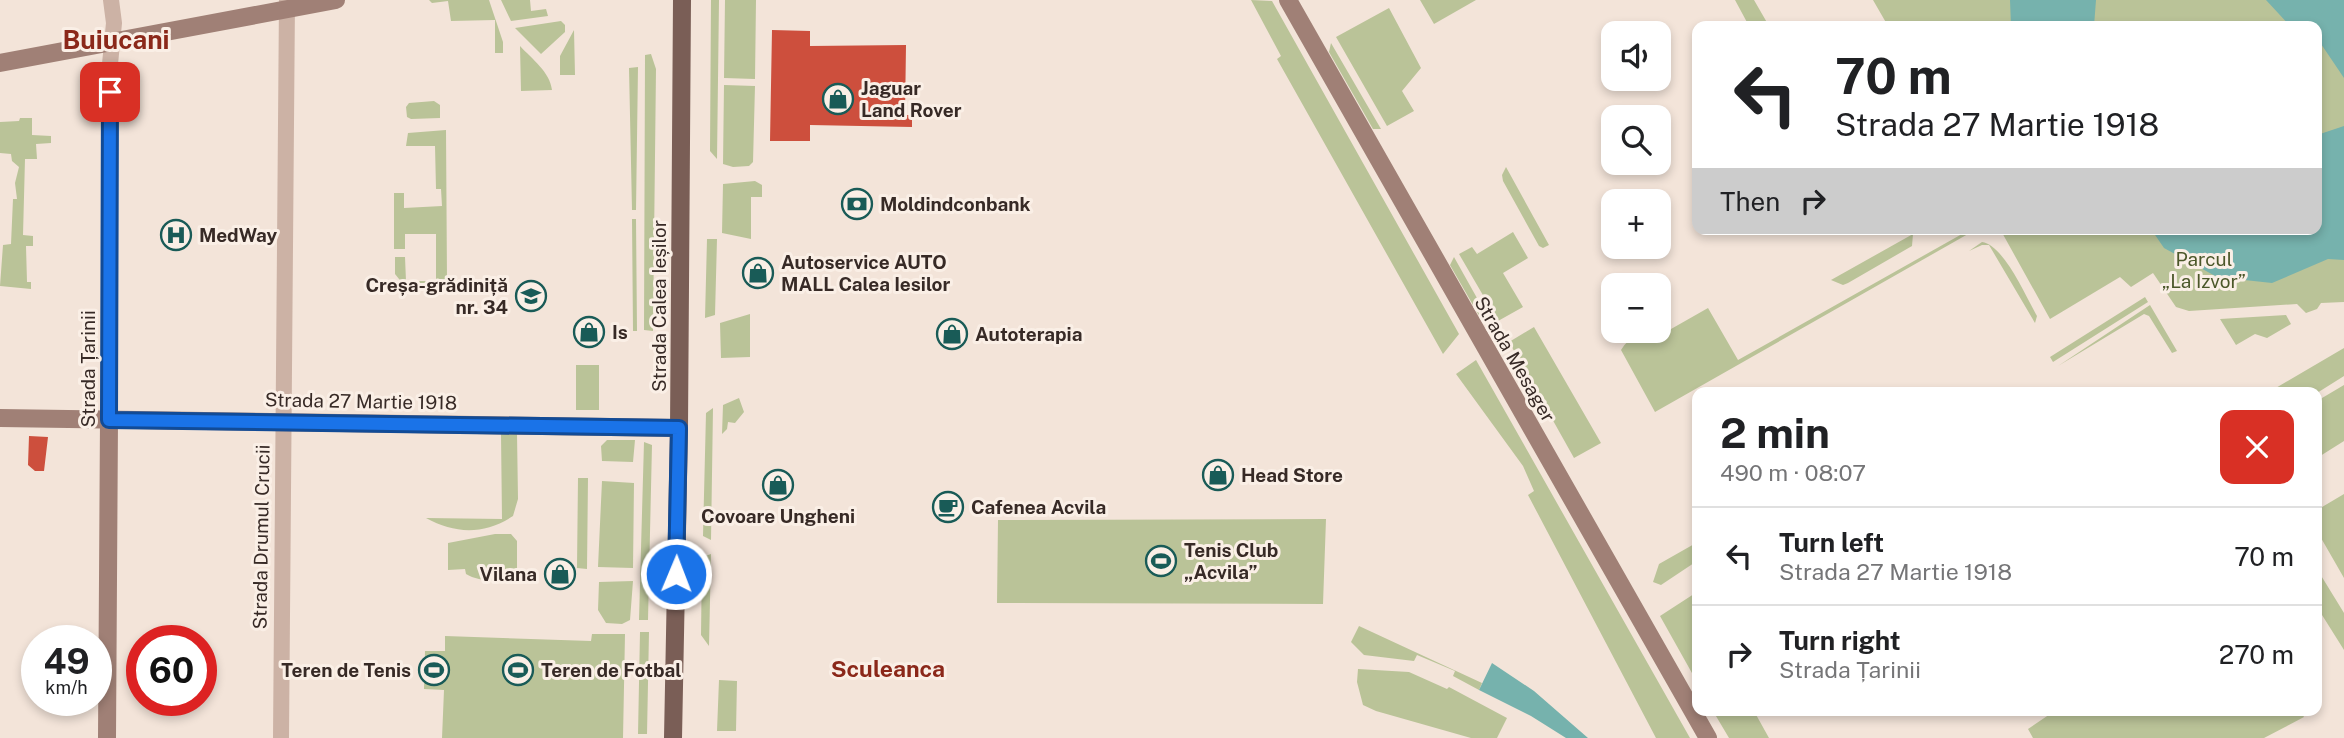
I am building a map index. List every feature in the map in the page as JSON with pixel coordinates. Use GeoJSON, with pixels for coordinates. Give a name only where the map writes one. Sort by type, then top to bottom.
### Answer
{"type":"FeatureCollection","features":[{"type":"Feature","properties":{"kind":"main road","name":"Strada Calea Ieșilor"},"geometry":{"type":"LineString","coordinates":[[673,738],[679,428],[682,0]]}},
{"type":"Feature","properties":{"kind":"street","name":"Strada Țarinii"},"geometry":{"type":"LineString","coordinates":[[107,738],[114,23],[111,0]]}},
{"type":"Feature","properties":{"kind":"street"},"geometry":{"type":"LineString","coordinates":[[0,63],[112,43],[286,5],[336,0]]}},
{"type":"Feature","properties":{"kind":"street","name":"Strada Mesager"},"geometry":{"type":"LineString","coordinates":[[1289,0],[1692,710]]}},
{"type":"Feature","properties":{"kind":"street","name":"Strada Drumul Crucii"},"geometry":{"type":"LineString","coordinates":[[281,738],[286,5]]}},
{"type":"Feature","properties":{"kind":"street","name":"Strada 27 Martie 1918"},"geometry":{"type":"LineString","coordinates":[[0,418],[284,420],[679,428]]}},
{"type":"Feature","properties":{"kind":"street","name":"Strada Mesager"},"geometry":{"type":"LineString","coordinates":[[1696,716],[1708,738]]}},
{"type":"Feature","properties":{"kind":"green space"},"geometry":{"type":"Polygon","coordinates":[[[429,0],[489,0],[503,42],[503,53],[495,53],[495,20],[451,21],[448,1],[432,3],[429,0]]]}},
{"type":"Feature","properties":{"kind":"green space"},"geometry":{"type":"Polygon","coordinates":[[[501,0],[530,0],[531,11],[546,9],[548,16],[511,21],[501,0]]]}},
{"type":"Feature","properties":{"kind":"green space"},"geometry":{"type":"Polygon","coordinates":[[[711,0],[719,0],[717,159],[710,151],[711,0]]]}},
{"type":"Feature","properties":{"kind":"green space"},"geometry":{"type":"Polygon","coordinates":[[[725,0],[756,0],[755,79],[724,78],[725,0]]]}},
{"type":"Feature","properties":{"kind":"green space"},"geometry":{"type":"Polygon","coordinates":[[[1251,0],[1272,1],[1459,334],[1443,354],[1277,59],[1281,56],[1251,0]]]}},
{"type":"Feature","properties":{"kind":"green space"},"geometry":{"type":"Polygon","coordinates":[[[1420,0],[1476,0],[1434,24],[1420,0]]]}},
{"type":"Feature","properties":{"kind":"green space"},"geometry":{"type":"Polygon","coordinates":[[[1735,0],[1754,0],[1766,21],[1746,21],[1735,0]]]}},
{"type":"Feature","properties":{"kind":"green space","name":"Parcul „La Izvor”"},"geometry":{"type":"Polygon","coordinates":[[[1873,0],[2344,0],[2344,302],[2321,303],[2317,309],[2306,313],[2297,304],[2189,311],[2176,307],[2153,273],[2131,287],[2120,277],[2050,319],[2003,235],[2322,235],[2322,21],[1885,21],[1873,0]]]}},
{"type":"Feature","properties":{"kind":"green space"},"geometry":{"type":"Polygon","coordinates":[[[1389,8],[1421,68],[1402,91],[1414,111],[1387,126],[1336,37],[1389,8]]]}},
{"type":"Feature","properties":{"kind":"green space"},"geometry":{"type":"Polygon","coordinates":[[[561,21],[565,25],[565,32],[541,54],[515,28],[561,21]]]}},
{"type":"Feature","properties":{"kind":"green space"},"geometry":{"type":"Polygon","coordinates":[[[574,30],[575,75],[560,75],[560,56],[574,30]]]}},
{"type":"Feature","properties":{"kind":"green space"},"geometry":{"type":"Polygon","coordinates":[[[1331,43],[1381,129],[1373,129],[1329,52],[1331,43]]]}},
{"type":"Feature","properties":{"kind":"green space"},"geometry":{"type":"Polygon","coordinates":[[[520,46],[544,72],[552,90],[521,91],[520,46]]]}},
{"type":"Feature","properties":{"kind":"green space"},"geometry":{"type":"Polygon","coordinates":[[[651,54],[656,69],[653,331],[644,330],[645,55],[651,54]]]}},
{"type":"Feature","properties":{"kind":"green space"},"geometry":{"type":"Polygon","coordinates":[[[638,67],[636,210],[632,210],[629,68],[638,67]]]}},
{"type":"Feature","properties":{"kind":"green space"},"geometry":{"type":"Polygon","coordinates":[[[724,85],[755,86],[753,162],[749,166],[733,167],[723,164],[724,85]]]}},
{"type":"Feature","properties":{"kind":"green space"},"geometry":{"type":"Polygon","coordinates":[[[434,101],[440,105],[440,118],[407,117],[406,107],[409,103],[434,101]]]}},
{"type":"Feature","properties":{"kind":"green space"},"geometry":{"type":"Polygon","coordinates":[[[20,118],[32,118],[32,135],[51,136],[51,143],[36,144],[37,159],[25,159],[23,235],[33,236],[33,246],[26,246],[27,282],[31,282],[31,289],[0,286],[3,245],[11,244],[13,199],[17,199],[15,183],[19,167],[12,161],[11,154],[0,153],[0,122],[19,121],[20,118]]]}},
{"type":"Feature","properties":{"kind":"green space"},"geometry":{"type":"Polygon","coordinates":[[[446,130],[447,281],[444,285],[403,284],[395,274],[395,257],[405,257],[406,281],[436,281],[436,234],[405,234],[405,249],[394,249],[394,193],[404,193],[404,208],[442,206],[441,189],[436,189],[435,146],[406,146],[408,133],[446,130]]]}},
{"type":"Feature","properties":{"kind":"green space"},"geometry":{"type":"Polygon","coordinates":[[[1506,167],[1549,245],[1543,248],[1539,246],[1503,181],[1502,175],[1506,167]]]}},
{"type":"Feature","properties":{"kind":"green space"},"geometry":{"type":"Polygon","coordinates":[[[755,181],[762,185],[762,197],[751,197],[751,239],[722,233],[723,184],[755,181]]]}},
{"type":"Feature","properties":{"kind":"green space"},"geometry":{"type":"Polygon","coordinates":[[[632,219],[636,219],[637,331],[633,331],[632,219]]]}},
{"type":"Feature","properties":{"kind":"green space"},"geometry":{"type":"Polygon","coordinates":[[[1513,232],[1528,258],[1503,273],[1523,307],[1498,321],[1459,254],[1472,247],[1477,254],[1513,232]]]}},
{"type":"Feature","properties":{"kind":"green space"},"geometry":{"type":"Polygon","coordinates":[[[1913,235],[1912,246],[1848,283],[1843,285],[1831,280],[1913,235]]]}},
{"type":"Feature","properties":{"kind":"green space"},"geometry":{"type":"Polygon","coordinates":[[[1960,235],[1966,235],[1699,387],[1692,387],[1692,391],[1655,412],[1621,350],[1626,343],[1671,343],[1671,329],[1708,308],[1738,360],[1960,235]]]}},
{"type":"Feature","properties":{"kind":"green space"},"geometry":{"type":"Polygon","coordinates":[[[707,239],[717,239],[715,315],[705,318],[707,239]]]}},
{"type":"Feature","properties":{"kind":"green space"},"geometry":{"type":"Polygon","coordinates":[[[1982,242],[1990,245],[1998,252],[2014,273],[2037,316],[2035,323],[1989,245],[1969,251],[1982,242]]]}},
{"type":"Feature","properties":{"kind":"green space"},"geometry":{"type":"Polygon","coordinates":[[[1454,257],[1491,323],[1481,319],[1450,265],[1454,257]]]}},
{"type":"Feature","properties":{"kind":"green space"},"geometry":{"type":"Polygon","coordinates":[[[2145,297],[2148,302],[2053,362],[2050,357],[2145,297]]]}},
{"type":"Feature","properties":{"kind":"green space"},"geometry":{"type":"Polygon","coordinates":[[[2150,305],[2177,351],[2172,353],[2149,316],[2144,314],[2058,366],[2150,305]]]}},
{"type":"Feature","properties":{"kind":"green space"},"geometry":{"type":"Polygon","coordinates":[[[750,314],[750,357],[721,358],[720,323],[750,314]]]}},
{"type":"Feature","properties":{"kind":"green space"},"geometry":{"type":"Polygon","coordinates":[[[2286,315],[2291,324],[2267,338],[2255,334],[2236,345],[2220,319],[2286,315]]]}},
{"type":"Feature","properties":{"kind":"green space"},"geometry":{"type":"Polygon","coordinates":[[[1534,327],[1601,443],[1574,458],[1509,342],[1534,327]]]}},
{"type":"Feature","properties":{"kind":"green space"},"geometry":{"type":"Polygon","coordinates":[[[2344,348],[2344,376],[2322,390],[2322,387],[2278,387],[2344,348]]]}},
{"type":"Feature","properties":{"kind":"green space"},"geometry":{"type":"Polygon","coordinates":[[[1476,360],[1690,738],[1656,738],[1528,495],[1534,491],[1523,466],[1456,374],[1476,360]]]}},
{"type":"Feature","properties":{"kind":"green space"},"geometry":{"type":"Polygon","coordinates":[[[576,365],[599,365],[599,410],[576,410],[576,365]]]}},
{"type":"Feature","properties":{"kind":"green space"},"geometry":{"type":"Polygon","coordinates":[[[2344,385],[2344,441],[2322,455],[2322,398],[2344,385]]]}},
{"type":"Feature","properties":{"kind":"green space"},"geometry":{"type":"Polygon","coordinates":[[[739,398],[744,412],[735,423],[728,422],[727,429],[722,434],[723,405],[739,398]]]}},
{"type":"Feature","properties":{"kind":"green space"},"geometry":{"type":"Polygon","coordinates":[[[713,408],[711,540],[703,536],[706,413],[713,408]]]}},
{"type":"Feature","properties":{"kind":"green space"},"geometry":{"type":"Polygon","coordinates":[[[501,434],[517,434],[518,499],[513,516],[491,527],[470,530],[448,527],[426,518],[502,519],[501,434]]]}},
{"type":"Feature","properties":{"kind":"green space"},"geometry":{"type":"Polygon","coordinates":[[[607,440],[635,440],[633,462],[602,461],[601,446],[607,440]]]}},
{"type":"Feature","properties":{"kind":"green space"},"geometry":{"type":"Polygon","coordinates":[[[644,442],[652,445],[648,620],[639,620],[644,442]]]}},
{"type":"Feature","properties":{"kind":"green space"},"geometry":{"type":"Polygon","coordinates":[[[578,478],[588,478],[587,569],[577,568],[578,478]]]}},
{"type":"Feature","properties":{"kind":"green space"},"geometry":{"type":"Polygon","coordinates":[[[602,481],[634,483],[633,568],[598,567],[602,481]]]}},
{"type":"Feature","properties":{"kind":"green space"},"geometry":{"type":"Polygon","coordinates":[[[2344,494],[2344,578],[2322,540],[2322,507],[2344,494]]]}},
{"type":"Feature","properties":{"kind":"green space","name":"Tenis Club „Acvila”"},"geometry":{"type":"Polygon","coordinates":[[[1326,519],[1323,604],[997,603],[998,520],[1326,519]]]}},
{"type":"Feature","properties":{"kind":"green space"},"geometry":{"type":"Polygon","coordinates":[[[495,534],[511,534],[517,541],[517,576],[492,581],[471,577],[466,574],[465,569],[448,570],[448,543],[495,534]]]}},
{"type":"Feature","properties":{"kind":"green space"},"geometry":{"type":"Polygon","coordinates":[[[1692,545],[1692,564],[1661,585],[1653,582],[1659,564],[1692,545]]]}},
{"type":"Feature","properties":{"kind":"green space"},"geometry":{"type":"Polygon","coordinates":[[[711,554],[709,646],[701,635],[702,557],[711,554]]]}},
{"type":"Feature","properties":{"kind":"green space"},"geometry":{"type":"Polygon","coordinates":[[[2322,577],[2344,613],[2344,650],[2322,615],[2322,577]]]}},
{"type":"Feature","properties":{"kind":"green space"},"geometry":{"type":"Polygon","coordinates":[[[633,581],[630,620],[622,624],[606,623],[598,610],[599,582],[633,581]]]}},
{"type":"Feature","properties":{"kind":"green space"},"geometry":{"type":"Polygon","coordinates":[[[1692,595],[1692,673],[1660,616],[1692,595]]]}},
{"type":"Feature","properties":{"kind":"green space"},"geometry":{"type":"Polygon","coordinates":[[[1359,626],[1482,683],[1479,690],[1453,676],[1455,671],[1417,655],[1414,661],[1364,655],[1351,642],[1359,626]]]}},
{"type":"Feature","properties":{"kind":"green space"},"geometry":{"type":"Polygon","coordinates":[[[640,632],[649,632],[647,734],[638,734],[640,632]]]}},
{"type":"Feature","properties":{"kind":"green space","name":"Teren de Fotbal"},"geometry":{"type":"Polygon","coordinates":[[[592,634],[625,634],[623,738],[442,738],[444,690],[424,689],[425,651],[445,651],[445,636],[591,641],[592,634]]]}},
{"type":"Feature","properties":{"kind":"green space"},"geometry":{"type":"Polygon","coordinates":[[[1358,669],[1409,672],[1447,689],[1449,687],[1507,718],[1497,738],[1471,738],[1376,711],[1363,705],[1357,682],[1358,669]]]}},
{"type":"Feature","properties":{"kind":"green space"},"geometry":{"type":"Polygon","coordinates":[[[719,680],[737,681],[736,731],[717,731],[719,680]]]}},
{"type":"Feature","properties":{"kind":"green space"},"geometry":{"type":"Polygon","coordinates":[[[1716,716],[1757,716],[1769,738],[1729,738],[1716,716]]]}},
{"type":"Feature","properties":{"kind":"green space"},"geometry":{"type":"Polygon","coordinates":[[[2047,716],[2304,717],[2264,738],[2033,738],[2028,729],[2047,716]]]}},
{"type":"Feature","properties":{"kind":"water"},"geometry":{"type":"Polygon","coordinates":[[[2010,0],[2096,0],[2094,21],[2011,21],[2010,0]]]}},
{"type":"Feature","properties":{"kind":"water"},"geometry":{"type":"Polygon","coordinates":[[[2266,0],[2344,0],[2344,78],[2322,45],[2322,21],[2285,21],[2266,0]]]}},
{"type":"Feature","properties":{"kind":"water"},"geometry":{"type":"Polygon","coordinates":[[[2344,126],[2344,260],[2328,259],[2272,283],[2217,277],[2164,248],[2155,235],[2322,235],[2322,133],[2344,126]]]}},
{"type":"Feature","properties":{"kind":"water"},"geometry":{"type":"Polygon","coordinates":[[[1492,663],[1534,691],[1588,738],[1566,738],[1531,716],[1479,690],[1492,663]]]}},
{"type":"Feature","properties":{"kind":"building","name":"Jaguar Land Rover"},"geometry":{"type":"Polygon","coordinates":[[[772,30],[810,31],[810,46],[906,45],[905,115],[912,115],[912,127],[810,125],[810,141],[770,141],[772,30]]]}},
{"type":"Feature","properties":{"kind":"building"},"geometry":{"type":"Polygon","coordinates":[[[29,436],[48,437],[44,471],[35,471],[28,465],[29,436]]]}},
{"type":"Feature","properties":{"kind":"place","name":"Jaguar Land Rover"},"geometry":{"type":"Point","coordinates":[838,99]}},
{"type":"Feature","properties":{"kind":"place","name":"Moldindconbank"},"geometry":{"type":"Point","coordinates":[857,204]}},
{"type":"Feature","properties":{"kind":"place","name":"MedWay"},"geometry":{"type":"Point","coordinates":[176,235]}},
{"type":"Feature","properties":{"kind":"place","name":"Autoservice AUTO MALL Calea Iesilor"},"geometry":{"type":"Point","coordinates":[758,273]}},
{"type":"Feature","properties":{"kind":"place","name":"Creșa-grădiniță nr. 34"},"geometry":{"type":"Point","coordinates":[531,296]}},
{"type":"Feature","properties":{"kind":"place","name":"Is"},"geometry":{"type":"Point","coordinates":[589,332]}},
{"type":"Feature","properties":{"kind":"place","name":"Autoterapia"},"geometry":{"type":"Point","coordinates":[952,334]}},
{"type":"Feature","properties":{"kind":"place","name":"Head Store"},"geometry":{"type":"Point","coordinates":[1218,475]}},
{"type":"Feature","properties":{"kind":"place","name":"Covoare Ungheni"},"geometry":{"type":"Point","coordinates":[778,485]}},
{"type":"Feature","properties":{"kind":"place","name":"Cafenea Acvila"},"geometry":{"type":"Point","coordinates":[948,507]}},
{"type":"Feature","properties":{"kind":"place","name":"Tenis Club „Acvila”"},"geometry":{"type":"Point","coordinates":[1161,561]}},
{"type":"Feature","properties":{"kind":"place","name":"Vilana"},"geometry":{"type":"Point","coordinates":[560,574]}},
{"type":"Feature","properties":{"kind":"place","name":"Teren de Tenis"},"geometry":{"type":"Point","coordinates":[434,670]}},
{"type":"Feature","properties":{"kind":"place","name":"Teren de Fotbal"},"geometry":{"type":"Point","coordinates":[518,670]}},
{"type":"Feature","properties":{"kind":"district","name":"Buiucani"},"geometry":{"type":"Point","coordinates":[116,39]}},
{"type":"Feature","properties":{"kind":"district","name":"Sculeanca"},"geometry":{"type":"Point","coordinates":[888,668]}},
{"type":"Feature","properties":{"kind":"route"},"geometry":{"type":"LineString","coordinates":[[110,92],[109,420],[284,420],[679,428],[676,574]]}}]}
